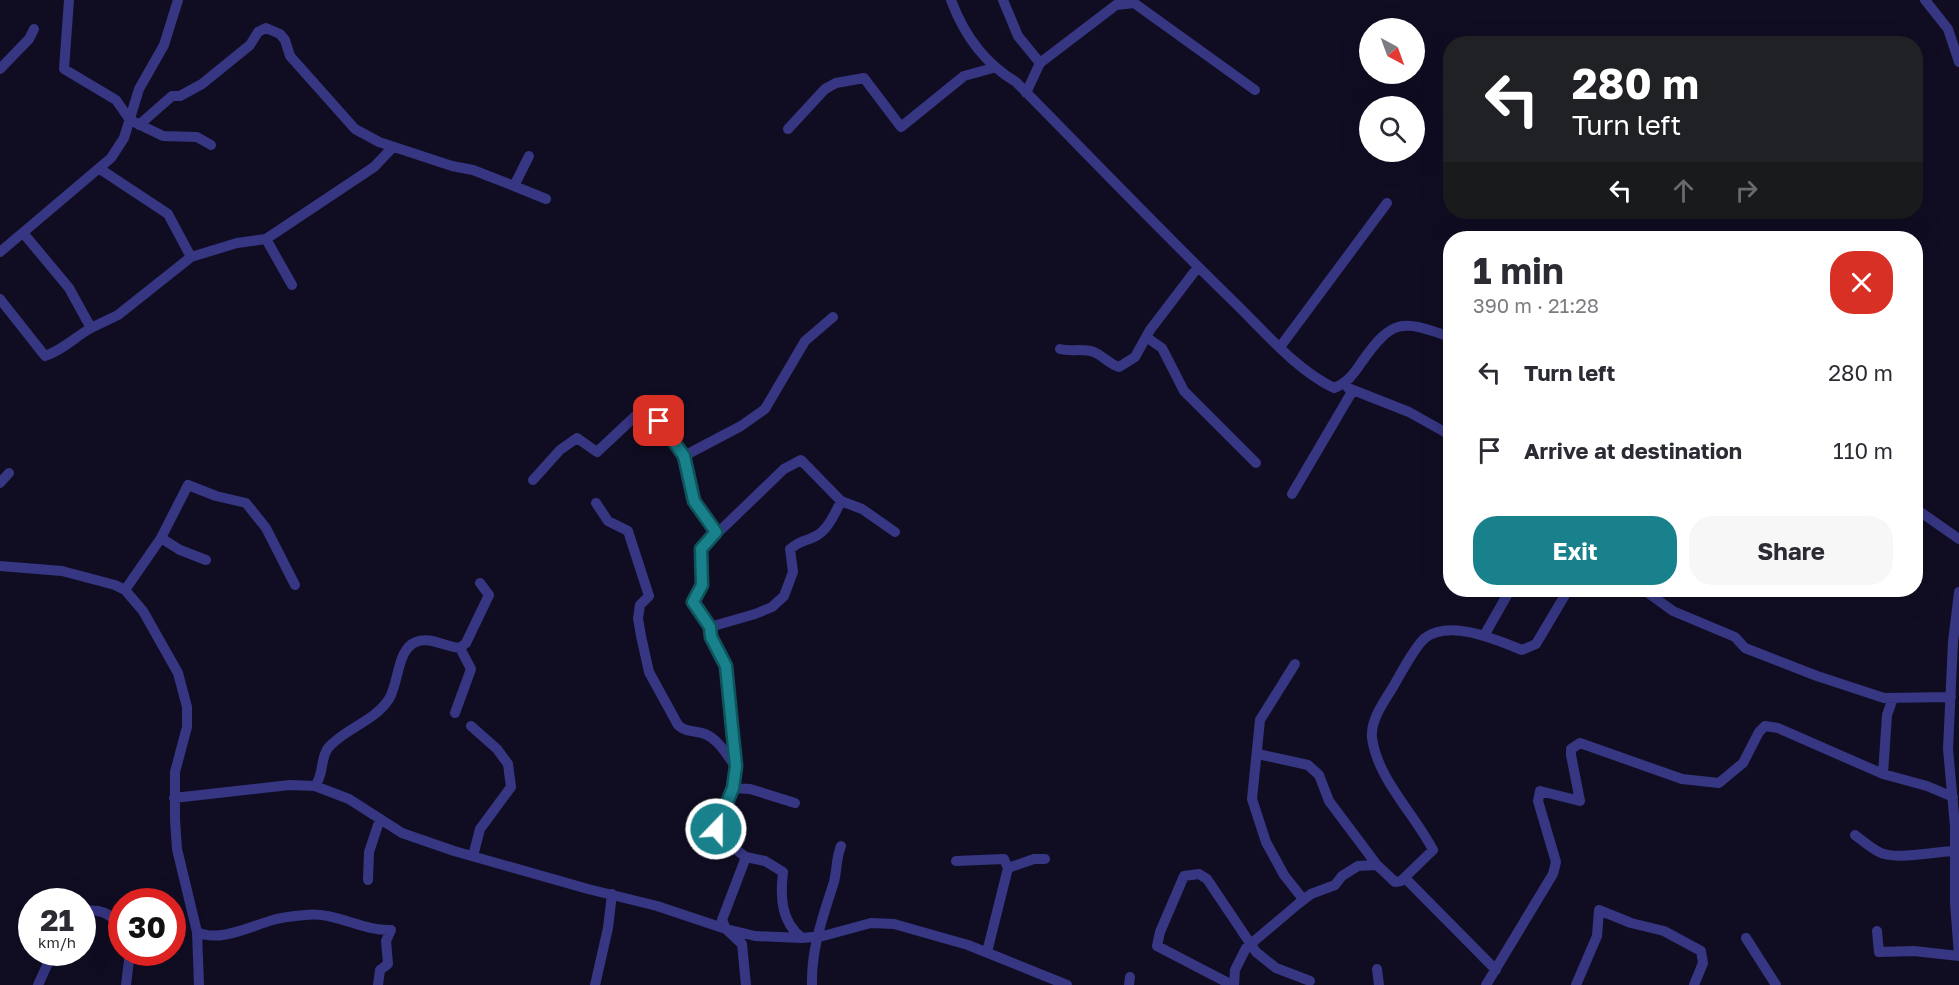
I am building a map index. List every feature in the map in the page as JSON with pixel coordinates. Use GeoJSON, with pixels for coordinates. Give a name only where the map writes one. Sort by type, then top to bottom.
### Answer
{"type":"FeatureCollection","features":[{"type":"Feature","properties":{"kind":"street"},"geometry":{"type":"LineString","coordinates":[[69,0],[64,69],[120,103],[134,122],[163,136],[197,137],[211,145]]}},
{"type":"Feature","properties":{"kind":"street"},"geometry":{"type":"LineString","coordinates":[[134,122],[132,106],[164,45],[178,0]]}},
{"type":"Feature","properties":{"kind":"street"},"geometry":{"type":"LineString","coordinates":[[951,0],[960,26],[993,68],[1016,82],[1198,267],[1280,346],[1326,384],[1334,388],[1350,379],[1382,335],[1394,328],[1414,325],[1443,335]]}},
{"type":"Feature","properties":{"kind":"street"},"geometry":{"type":"LineString","coordinates":[[1003,0],[1018,36],[1040,63]]}},
{"type":"Feature","properties":{"kind":"street"},"geometry":{"type":"LineString","coordinates":[[1925,0],[1948,29],[1959,62]]}},
{"type":"Feature","properties":{"kind":"street"},"geometry":{"type":"LineString","coordinates":[[1026,93],[1040,63],[1116,5],[1134,3],[1255,90]]}},
{"type":"Feature","properties":{"kind":"street"},"geometry":{"type":"LineString","coordinates":[[0,252],[24,234],[73,188],[100,169],[134,122],[172,96],[180,96],[202,84],[250,45],[258,32],[266,28],[280,34],[285,40],[290,56],[350,125],[393,147],[452,166],[473,170],[546,199]]}},
{"type":"Feature","properties":{"kind":"street"},"geometry":{"type":"LineString","coordinates":[[0,69],[29,39],[34,29]]}},
{"type":"Feature","properties":{"kind":"street"},"geometry":{"type":"LineString","coordinates":[[788,129],[825,89],[836,82],[864,78],[901,127],[964,76],[993,68]]}},
{"type":"Feature","properties":{"kind":"street"},"geometry":{"type":"LineString","coordinates":[[0,299],[45,356],[59,351],[74,338],[118,315],[191,257],[237,243],[266,239],[274,231],[374,167],[393,147]]}},
{"type":"Feature","properties":{"kind":"street"},"geometry":{"type":"LineString","coordinates":[[514,186],[529,156]]}},
{"type":"Feature","properties":{"kind":"street"},"geometry":{"type":"LineString","coordinates":[[100,169],[168,214],[191,257]]}},
{"type":"Feature","properties":{"kind":"street"},"geometry":{"type":"LineString","coordinates":[[1280,346],[1387,203]]}},
{"type":"Feature","properties":{"kind":"street"},"geometry":{"type":"LineString","coordinates":[[24,234],[64,281],[91,328]]}},
{"type":"Feature","properties":{"kind":"street"},"geometry":{"type":"LineString","coordinates":[[266,239],[292,285]]}},
{"type":"Feature","properties":{"kind":"street"},"geometry":{"type":"LineString","coordinates":[[1060,349],[1081,349],[1096,353],[1108,363],[1119,367],[1135,357],[1146,337],[1198,267]]}},
{"type":"Feature","properties":{"kind":"street"},"geometry":{"type":"LineString","coordinates":[[684,456],[741,426],[765,410],[805,341],[832,317]]}},
{"type":"Feature","properties":{"kind":"street"},"geometry":{"type":"LineString","coordinates":[[1146,337],[1162,348],[1184,391],[1256,463]]}},
{"type":"Feature","properties":{"kind":"street"},"geometry":{"type":"LineString","coordinates":[[1342,385],[1409,412],[1443,431]]}},
{"type":"Feature","properties":{"kind":"street"},"geometry":{"type":"LineString","coordinates":[[1292,494],[1353,390]]}},
{"type":"Feature","properties":{"kind":"street"},"geometry":{"type":"LineString","coordinates":[[533,480],[560,450],[576,438],[597,452],[645,407],[653,413],[684,456],[694,501],[716,532]]}},
{"type":"Feature","properties":{"kind":"street"},"geometry":{"type":"LineString","coordinates":[[802,938],[793,931],[785,917],[781,891],[783,872],[758,858],[746,857],[717,836],[716,829],[733,788],[736,766],[726,666],[711,637],[710,627],[693,602],[702,585],[701,549],[716,532],[784,469],[801,460],[841,501],[862,509],[896,532]]}},
{"type":"Feature","properties":{"kind":"street"},"geometry":{"type":"LineString","coordinates":[[0,483],[9,473]]}},
{"type":"Feature","properties":{"kind":"street"},"geometry":{"type":"LineString","coordinates":[[126,591],[161,538],[188,485],[216,496],[246,503],[266,528],[295,585]]}},
{"type":"Feature","properties":{"kind":"street"},"geometry":{"type":"LineString","coordinates":[[710,627],[772,607],[784,596],[793,572],[790,549],[801,540],[814,537],[823,531],[841,501]]}},
{"type":"Feature","properties":{"kind":"street"},"geometry":{"type":"LineString","coordinates":[[596,503],[608,521],[628,531],[649,596],[640,605],[638,618],[649,672],[683,731],[704,733],[712,738],[736,766]]}},
{"type":"Feature","properties":{"kind":"street"},"geometry":{"type":"LineString","coordinates":[[1923,514],[1959,539]]}},
{"type":"Feature","properties":{"kind":"street"},"geometry":{"type":"LineString","coordinates":[[161,538],[180,550],[206,560]]}},
{"type":"Feature","properties":{"kind":"street"},"geometry":{"type":"LineString","coordinates":[[0,566],[62,571],[115,585],[126,591],[143,611],[178,673],[184,692],[187,727],[175,772],[177,849],[197,932],[199,985]]}},
{"type":"Feature","properties":{"kind":"street"},"geometry":{"type":"LineString","coordinates":[[315,786],[321,779],[327,750],[341,735],[362,724],[388,700],[405,650],[414,642],[427,639],[444,646],[460,648],[466,643],[489,595],[480,583]]}},
{"type":"Feature","properties":{"kind":"street"},"geometry":{"type":"LineString","coordinates":[[1877,931],[1879,952],[1914,951],[1959,955],[1955,903],[1957,848],[1948,749],[1959,592]]}},
{"type":"Feature","properties":{"kind":"street"},"geometry":{"type":"LineString","coordinates":[[1485,634],[1506,597]]}},
{"type":"Feature","properties":{"kind":"street"},"geometry":{"type":"LineString","coordinates":[[1258,754],[1308,765],[1318,775],[1329,801],[1377,865],[1395,882],[1405,878],[1433,850],[1378,760],[1371,735],[1383,702],[1425,638],[1441,631],[1485,634],[1522,650],[1536,644],[1564,597]]}},
{"type":"Feature","properties":{"kind":"street"},"geometry":{"type":"LineString","coordinates":[[1654,597],[1673,611],[1735,637],[1745,648],[1816,676],[1884,698],[1951,697]]}},
{"type":"Feature","properties":{"kind":"street"},"geometry":{"type":"LineString","coordinates":[[455,713],[471,669],[460,648]]}},
{"type":"Feature","properties":{"kind":"street"},"geometry":{"type":"LineString","coordinates":[[1295,664],[1260,720],[1252,799],[1263,835],[1284,875],[1304,899]]}},
{"type":"Feature","properties":{"kind":"street"},"geometry":{"type":"LineString","coordinates":[[1882,774],[1887,715],[1893,698]]}},
{"type":"Feature","properties":{"kind":"street"},"geometry":{"type":"LineString","coordinates":[[471,726],[497,749],[508,764],[511,787],[480,829],[473,856]]}},
{"type":"Feature","properties":{"kind":"street"},"geometry":{"type":"LineString","coordinates":[[1486,985],[1553,874],[1556,862],[1538,801],[1539,791],[1580,801],[1571,748],[1581,743],[1682,779],[1719,783],[1743,763],[1759,732],[1765,726],[1778,728],[1882,774],[1927,786],[1953,797]]}},
{"type":"Feature","properties":{"kind":"street"},"geometry":{"type":"LineString","coordinates":[[174,798],[290,785],[315,786],[349,799],[402,833],[473,856],[612,894],[726,929],[755,936],[802,938],[871,923],[894,924],[987,952],[1052,982],[1067,985]]}},
{"type":"Feature","properties":{"kind":"street"},"geometry":{"type":"LineString","coordinates":[[733,788],[750,789],[795,803]]}},
{"type":"Feature","properties":{"kind":"street"},"geometry":{"type":"LineString","coordinates":[[368,880],[369,852],[380,819]]}},
{"type":"Feature","properties":{"kind":"street"},"geometry":{"type":"LineString","coordinates":[[1855,835],[1880,853],[1896,857],[1957,848]]}},
{"type":"Feature","properties":{"kind":"street"},"geometry":{"type":"LineString","coordinates":[[812,985],[815,937],[834,879],[835,861],[841,846]]}},
{"type":"Feature","properties":{"kind":"street"},"geometry":{"type":"LineString","coordinates":[[746,857],[722,920],[726,929],[742,944],[746,985]]}},
{"type":"Feature","properties":{"kind":"street"},"geometry":{"type":"LineString","coordinates":[[956,861],[1004,858],[1008,868],[987,952]]}},
{"type":"Feature","properties":{"kind":"street"},"geometry":{"type":"LineString","coordinates":[[1008,868],[1034,859],[1045,859]]}},
{"type":"Feature","properties":{"kind":"street"},"geometry":{"type":"LineString","coordinates":[[1310,981],[1276,968],[1250,945],[1207,879],[1199,874],[1184,876],[1160,932],[1157,946],[1233,985],[1239,961],[1250,945],[1304,899],[1335,885],[1342,876],[1358,866],[1377,865]]}},
{"type":"Feature","properties":{"kind":"street"},"geometry":{"type":"LineString","coordinates":[[1405,878],[1496,970]]}},
{"type":"Feature","properties":{"kind":"street"},"geometry":{"type":"LineString","coordinates":[[595,985],[612,894]]}},
{"type":"Feature","properties":{"kind":"street"},"geometry":{"type":"LineString","coordinates":[[1576,985],[1597,936],[1599,910],[1631,923],[1664,931],[1701,951],[1703,963],[1694,985]]}},
{"type":"Feature","properties":{"kind":"street"},"geometry":{"type":"LineString","coordinates":[[197,932],[205,936],[240,930],[273,920],[308,915],[341,919],[371,930],[391,930],[386,941],[388,964],[380,970],[378,985]]}},
{"type":"Feature","properties":{"kind":"street"},"geometry":{"type":"LineString","coordinates":[[1746,938],[1776,985]]}},
{"type":"Feature","properties":{"kind":"street"},"geometry":{"type":"LineString","coordinates":[[39,985],[47,966]]}},
{"type":"Feature","properties":{"kind":"street"},"geometry":{"type":"LineString","coordinates":[[126,985],[128,966]]}},
{"type":"Feature","properties":{"kind":"street"},"geometry":{"type":"LineString","coordinates":[[1377,969],[1379,985]]}},
{"type":"Feature","properties":{"kind":"route"},"geometry":{"type":"LineString","coordinates":[[659,421],[684,456],[690,474],[694,501],[716,532],[701,549],[702,585],[693,602],[710,627],[711,637],[726,666],[736,766],[733,788],[716,829]]}}]}
